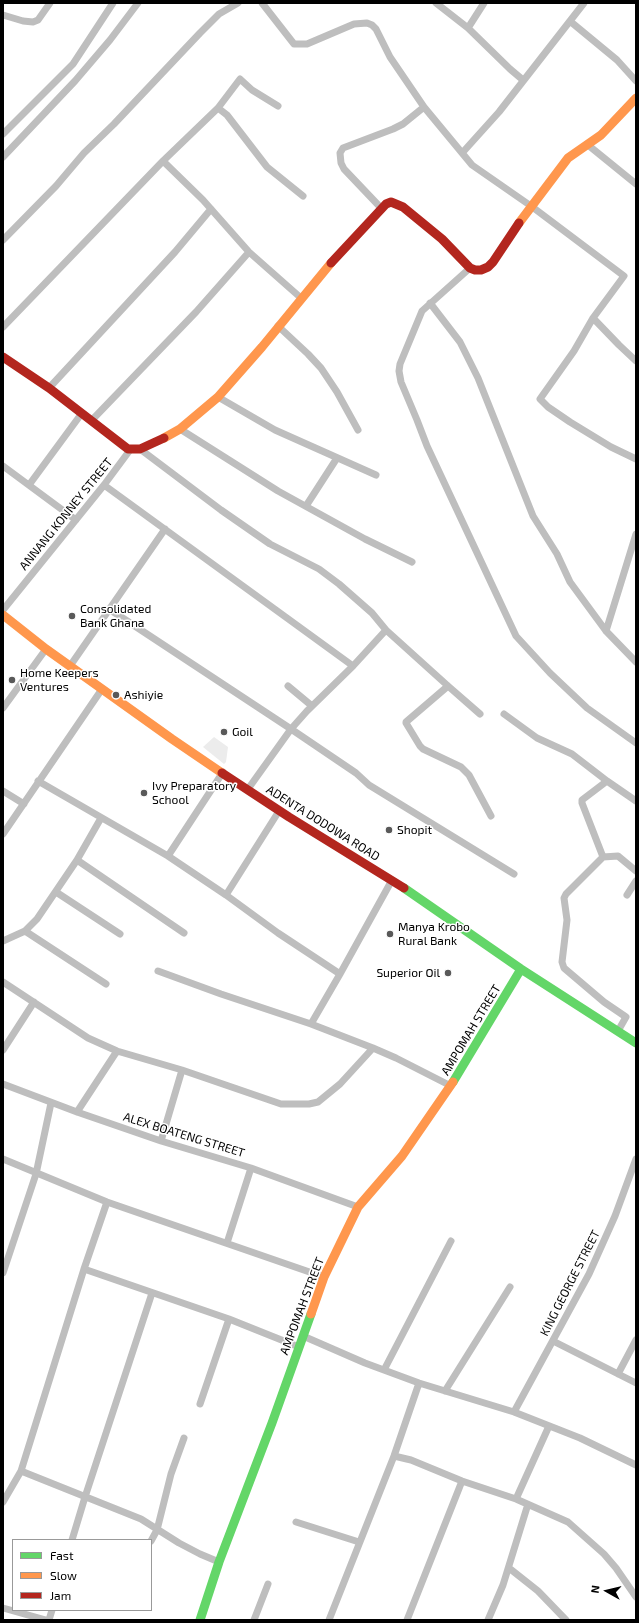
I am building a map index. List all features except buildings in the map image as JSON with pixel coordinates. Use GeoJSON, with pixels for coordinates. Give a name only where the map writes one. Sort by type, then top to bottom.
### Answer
{"type":"FeatureCollection","features":[{"type":"Feature","properties":{"kind":"street"},"geometry":{"type":"LineString","coordinates":[[3,15],[23,21],[33,22],[38,20],[50,3]]}},
{"type":"Feature","properties":{"kind":"street"},"geometry":{"type":"LineString","coordinates":[[3,134],[73,64],[112,3]]}},
{"type":"Feature","properties":{"kind":"street"},"geometry":{"type":"LineString","coordinates":[[3,157],[75,81],[118,30],[138,3]]}},
{"type":"Feature","properties":{"kind":"street"},"geometry":{"type":"LineString","coordinates":[[3,240],[56,186],[84,153],[114,124],[200,33],[220,14],[238,3]]}},
{"type":"Feature","properties":{"kind":"street"},"geometry":{"type":"LineString","coordinates":[[262,3],[294,44],[307,44],[354,24],[367,23],[376,29],[390,57],[424,106],[463,152],[472,165],[531,206],[624,276],[540,399],[548,407],[570,422],[636,459]]}},
{"type":"Feature","properties":{"kind":"street"},"geometry":{"type":"LineString","coordinates":[[436,3],[468,28],[523,80]]}},
{"type":"Feature","properties":{"kind":"street"},"geometry":{"type":"LineString","coordinates":[[468,28],[484,3]]}},
{"type":"Feature","properties":{"kind":"street"},"geometry":{"type":"LineString","coordinates":[[463,152],[499,112],[523,80],[571,22],[584,3]]}},
{"type":"Feature","properties":{"kind":"street"},"geometry":{"type":"LineString","coordinates":[[571,22],[617,60],[636,81]]}},
{"type":"Feature","properties":{"kind":"street"},"geometry":{"type":"LineString","coordinates":[[3,327],[162,161],[218,108],[240,79],[252,90],[278,106]]}},
{"type":"Feature","properties":{"kind":"street"},"geometry":{"type":"LineString","coordinates":[[3,357],[49,388],[130,450],[140,449],[163,439],[180,428],[218,397],[237,377],[339,254],[386,204],[391,202],[403,207],[442,239],[470,268],[481,270],[488,267],[493,262],[531,206],[568,158],[601,135],[636,98]]}},
{"type":"Feature","properties":{"kind":"street"},"geometry":{"type":"LineString","coordinates":[[382,209],[344,169],[341,163],[340,152],[343,148],[403,124],[424,106]]}},
{"type":"Feature","properties":{"kind":"street"},"geometry":{"type":"LineString","coordinates":[[218,108],[227,115],[267,167],[303,196]]}},
{"type":"Feature","properties":{"kind":"street"},"geometry":{"type":"LineString","coordinates":[[588,145],[636,184]]}},
{"type":"Feature","properties":{"kind":"street"},"geometry":{"type":"LineString","coordinates":[[162,161],[211,209],[249,252],[301,298]]}},
{"type":"Feature","properties":{"kind":"street"},"geometry":{"type":"LineString","coordinates":[[49,388],[175,252],[211,209]]}},
{"type":"Feature","properties":{"kind":"street"},"geometry":{"type":"LineString","coordinates":[[92,420],[196,312],[249,252]]}},
{"type":"Feature","properties":{"kind":"street"},"geometry":{"type":"LineString","coordinates":[[470,268],[430,303],[420,315],[400,364],[399,376],[427,446],[519,642],[587,708],[636,743]]}},
{"type":"Feature","properties":{"kind":"street"},"geometry":{"type":"LineString","coordinates":[[430,303],[460,342],[478,378],[533,516],[557,554],[570,582],[606,631],[636,662]]}},
{"type":"Feature","properties":{"kind":"street"},"geometry":{"type":"LineString","coordinates":[[594,318],[636,361]]}},
{"type":"Feature","properties":{"kind":"street"},"geometry":{"type":"LineString","coordinates":[[278,326],[321,368],[337,392],[358,430]]}},
{"type":"Feature","properties":{"kind":"street"},"geometry":{"type":"LineString","coordinates":[[218,397],[275,430],[376,475]]}},
{"type":"Feature","properties":{"kind":"street"},"geometry":{"type":"LineString","coordinates":[[29,485],[82,413]]}},
{"type":"Feature","properties":{"kind":"street"},"geometry":{"type":"LineString","coordinates":[[180,428],[278,490],[365,539],[412,562]]}},
{"type":"Feature","properties":{"kind":"street"},"geometry":{"type":"LineString","coordinates":[[140,449],[270,544],[319,569],[359,601],[386,630],[480,714]]}},
{"type":"Feature","properties":{"kind":"street","name":"ANNANG KONNEY STREET"},"geometry":{"type":"LineString","coordinates":[[3,610],[104,485],[130,450]]}},
{"type":"Feature","properties":{"kind":"street"},"geometry":{"type":"LineString","coordinates":[[306,506],[337,458]]}},
{"type":"Feature","properties":{"kind":"street"},"geometry":{"type":"LineString","coordinates":[[3,466],[76,520]]}},
{"type":"Feature","properties":{"kind":"street"},"geometry":{"type":"LineString","coordinates":[[104,485],[353,666]]}},
{"type":"Feature","properties":{"kind":"street"},"geometry":{"type":"LineString","coordinates":[[70,666],[108,609],[165,529]]}},
{"type":"Feature","properties":{"kind":"street"},"geometry":{"type":"LineString","coordinates":[[606,631],[636,534]]}},
{"type":"Feature","properties":{"kind":"street"},"geometry":{"type":"LineString","coordinates":[[108,609],[291,729],[356,773],[369,785],[514,874]]}},
{"type":"Feature","properties":{"kind":"street","name":"ADENTA DODOWA ROAD"},"geometry":{"type":"LineString","coordinates":[[3,615],[46,649],[156,728],[279,811],[392,880],[521,969],[636,1043]]}},
{"type":"Feature","properties":{"kind":"street"},"geometry":{"type":"LineString","coordinates":[[248,789],[266,761],[291,729],[386,630]]}},
{"type":"Feature","properties":{"kind":"street"},"geometry":{"type":"LineString","coordinates":[[3,708],[46,649]]}},
{"type":"Feature","properties":{"kind":"street"},"geometry":{"type":"LineString","coordinates":[[288,686],[312,706]]}},
{"type":"Feature","properties":{"kind":"street"},"geometry":{"type":"LineString","coordinates":[[448,686],[406,722],[423,749],[462,767],[469,775],[491,816]]}},
{"type":"Feature","properties":{"kind":"street"},"geometry":{"type":"LineString","coordinates":[[3,834],[102,689]]}},
{"type":"Feature","properties":{"kind":"street"},"geometry":{"type":"LineString","coordinates":[[504,714],[538,738],[572,754],[636,801]]}},
{"type":"Feature","properties":{"kind":"street"},"geometry":{"type":"LineString","coordinates":[[168,856],[223,772]]}},
{"type":"Feature","properties":{"kind":"street"},"geometry":{"type":"LineString","coordinates":[[38,781],[168,856],[226,895],[278,933],[340,974]]}},
{"type":"Feature","properties":{"kind":"street"},"geometry":{"type":"LineString","coordinates":[[603,857],[582,800],[607,781]]}},
{"type":"Feature","properties":{"kind":"street"},"geometry":{"type":"LineString","coordinates":[[3,791],[24,804]]}},
{"type":"Feature","properties":{"kind":"street"},"geometry":{"type":"LineString","coordinates":[[226,895],[279,811]]}},
{"type":"Feature","properties":{"kind":"street"},"geometry":{"type":"LineString","coordinates":[[3,941],[25,931],[37,919],[77,860],[101,818]]}},
{"type":"Feature","properties":{"kind":"street"},"geometry":{"type":"LineString","coordinates":[[618,1031],[626,1017],[604,1002],[564,968],[562,962],[567,920],[564,898],[566,894],[603,857],[618,856],[636,871]]}},
{"type":"Feature","properties":{"kind":"street"},"geometry":{"type":"LineString","coordinates":[[77,860],[184,933]]}},
{"type":"Feature","properties":{"kind":"street"},"geometry":{"type":"LineString","coordinates":[[310,1024],[340,974],[392,880]]}},
{"type":"Feature","properties":{"kind":"street"},"geometry":{"type":"LineString","coordinates":[[626,895],[636,881]]}},
{"type":"Feature","properties":{"kind":"street"},"geometry":{"type":"LineString","coordinates":[[56,892],[120,934]]}},
{"type":"Feature","properties":{"kind":"street"},"geometry":{"type":"LineString","coordinates":[[25,931],[106,984]]}},
{"type":"Feature","properties":{"kind":"street","name":"AMPOMAH STREET"},"geometry":{"type":"LineString","coordinates":[[200,1620],[219,1562],[324,1277],[358,1207],[402,1156],[451,1086],[521,969]]}},
{"type":"Feature","properties":{"kind":"street"},"geometry":{"type":"LineString","coordinates":[[158,971],[310,1024],[373,1048],[451,1086]]}},
{"type":"Feature","properties":{"kind":"street"},"geometry":{"type":"LineString","coordinates":[[3,982],[88,1038],[117,1051],[182,1070],[281,1104],[309,1104],[318,1102],[340,1084],[373,1048]]}},
{"type":"Feature","properties":{"kind":"street"},"geometry":{"type":"LineString","coordinates":[[3,1050],[34,1002]]}},
{"type":"Feature","properties":{"kind":"street"},"geometry":{"type":"LineString","coordinates":[[77,1112],[117,1051]]}},
{"type":"Feature","properties":{"kind":"street"},"geometry":{"type":"LineString","coordinates":[[161,1140],[182,1070]]}},
{"type":"Feature","properties":{"kind":"street","name":"ALEX BOATENG STREET"},"geometry":{"type":"LineString","coordinates":[[3,1084],[77,1112],[251,1168],[358,1207]]}},
{"type":"Feature","properties":{"kind":"street"},"geometry":{"type":"LineString","coordinates":[[3,1273],[5,1262],[36,1174],[51,1102]]}},
{"type":"Feature","properties":{"kind":"street"},"geometry":{"type":"LineString","coordinates":[[3,1159],[36,1174],[107,1202],[324,1277]]}},
{"type":"Feature","properties":{"kind":"street","name":"KING GEORGE STREET"},"geometry":{"type":"LineString","coordinates":[[514,1412],[589,1274],[615,1216],[636,1159]]}},
{"type":"Feature","properties":{"kind":"street"},"geometry":{"type":"LineString","coordinates":[[227,1243],[251,1168]]}},
{"type":"Feature","properties":{"kind":"street"},"geometry":{"type":"LineString","coordinates":[[3,1502],[21,1471],[84,1269],[107,1202]]}},
{"type":"Feature","properties":{"kind":"street"},"geometry":{"type":"LineString","coordinates":[[384,1370],[451,1241]]}},
{"type":"Feature","properties":{"kind":"street"},"geometry":{"type":"LineString","coordinates":[[84,1269],[229,1319],[299,1347]]}},
{"type":"Feature","properties":{"kind":"street"},"geometry":{"type":"LineString","coordinates":[[445,1391],[510,1287]]}},
{"type":"Feature","properties":{"kind":"street"},"geometry":{"type":"LineString","coordinates":[[72,1539],[152,1293]]}},
{"type":"Feature","properties":{"kind":"street"},"geometry":{"type":"LineString","coordinates":[[200,1404],[229,1319]]}},
{"type":"Feature","properties":{"kind":"street"},"geometry":{"type":"LineString","coordinates":[[303,1336],[418,1383],[514,1412],[580,1438],[636,1465]]}},
{"type":"Feature","properties":{"kind":"street"},"geometry":{"type":"LineString","coordinates":[[618,1374],[636,1340]]}},
{"type":"Feature","properties":{"kind":"street"},"geometry":{"type":"LineString","coordinates":[[553,1341],[636,1383]]}},
{"type":"Feature","properties":{"kind":"street"},"geometry":{"type":"LineString","coordinates":[[329,1620],[394,1456],[418,1383]]}},
{"type":"Feature","properties":{"kind":"street"},"geometry":{"type":"LineString","coordinates":[[516,1499],[549,1426]]}},
{"type":"Feature","properties":{"kind":"street"},"geometry":{"type":"LineString","coordinates":[[152,1539],[157,1530],[171,1474],[184,1438]]}},
{"type":"Feature","properties":{"kind":"street"},"geometry":{"type":"LineString","coordinates":[[394,1456],[412,1460],[516,1499],[568,1522],[588,1538],[616,1568],[636,1597]]}},
{"type":"Feature","properties":{"kind":"street"},"geometry":{"type":"LineString","coordinates":[[21,1471],[141,1519],[193,1551],[219,1562]]}},
{"type":"Feature","properties":{"kind":"street"},"geometry":{"type":"LineString","coordinates":[[407,1620],[462,1480]]}},
{"type":"Feature","properties":{"kind":"street"},"geometry":{"type":"LineString","coordinates":[[488,1620],[509,1568],[528,1504]]}},
{"type":"Feature","properties":{"kind":"street"},"geometry":{"type":"LineString","coordinates":[[296,1522],[359,1542]]}},
{"type":"Feature","properties":{"kind":"street"},"geometry":{"type":"LineString","coordinates":[[509,1568],[538,1591],[566,1620]]}},
{"type":"Feature","properties":{"kind":"street"},"geometry":{"type":"LineString","coordinates":[[254,1620],[268,1584]]}},
{"type":"Feature","properties":{"kind":"street"},"geometry":{"type":"LineString","coordinates":[[14,1611],[46,1620],[51,1611]]}},
{"type":"Feature","properties":{"kind":"shaded area"},"geometry":{"type":"Polygon","coordinates":[[[214,737],[228,747],[226,762],[224,764],[203,747],[214,737]]]}},
{"type":"Feature","properties":{"kind":"traffic: fast"},"geometry":{"type":"LineString","coordinates":[[404,888],[521,969],[636,1043]]}},
{"type":"Feature","properties":{"kind":"traffic: fast"},"geometry":{"type":"LineString","coordinates":[[453,1082],[521,969]]}},
{"type":"Feature","properties":{"kind":"traffic: fast"},"geometry":{"type":"LineString","coordinates":[[200,1620],[219,1562],[272,1423],[311,1314]]}},
{"type":"Feature","properties":{"kind":"traffic: slow"},"geometry":{"type":"LineString","coordinates":[[519,223],[568,158],[601,135],[636,98]]}},
{"type":"Feature","properties":{"kind":"traffic: slow"},"geometry":{"type":"LineString","coordinates":[[164,438],[180,429],[218,397],[262,347],[331,263]]}},
{"type":"Feature","properties":{"kind":"traffic: slow"},"geometry":{"type":"LineString","coordinates":[[3,615],[46,649],[222,773]]}},
{"type":"Feature","properties":{"kind":"traffic: slow"},"geometry":{"type":"LineString","coordinates":[[311,1314],[324,1277],[358,1207],[402,1156],[453,1082]]}},
{"type":"Feature","properties":{"kind":"traffic: jam"},"geometry":{"type":"LineString","coordinates":[[331,263],[386,204],[391,202],[403,207],[442,239],[470,268],[475,270],[481,270],[488,267],[493,262],[519,223]]}},
{"type":"Feature","properties":{"kind":"traffic: jam"},"geometry":{"type":"LineString","coordinates":[[3,357],[49,388],[128,449],[140,449],[164,438]]}},
{"type":"Feature","properties":{"kind":"traffic: jam"},"geometry":{"type":"LineString","coordinates":[[222,773],[289,817],[404,888]]}},
{"type":"Feature","properties":{"kind":"place","name":"Consolidated Bank Ghana"},"geometry":{"type":"Point","coordinates":[72,616]}},
{"type":"Feature","properties":{"kind":"place","name":"Home Keepers Ventures"},"geometry":{"type":"Point","coordinates":[12,680]}},
{"type":"Feature","properties":{"kind":"place","name":"Ashiyie"},"geometry":{"type":"Point","coordinates":[116,695]}},
{"type":"Feature","properties":{"kind":"place","name":"Goil"},"geometry":{"type":"Point","coordinates":[224,732]}},
{"type":"Feature","properties":{"kind":"place","name":"Ivy Preparatory School"},"geometry":{"type":"Point","coordinates":[144,793]}},
{"type":"Feature","properties":{"kind":"place","name":"Shopit"},"geometry":{"type":"Point","coordinates":[389,830]}},
{"type":"Feature","properties":{"kind":"place","name":"Manya Krobo Rural Bank"},"geometry":{"type":"Point","coordinates":[390,934]}},
{"type":"Feature","properties":{"kind":"place","name":"Superior Oil"},"geometry":{"type":"Point","coordinates":[448,973]}}]}
